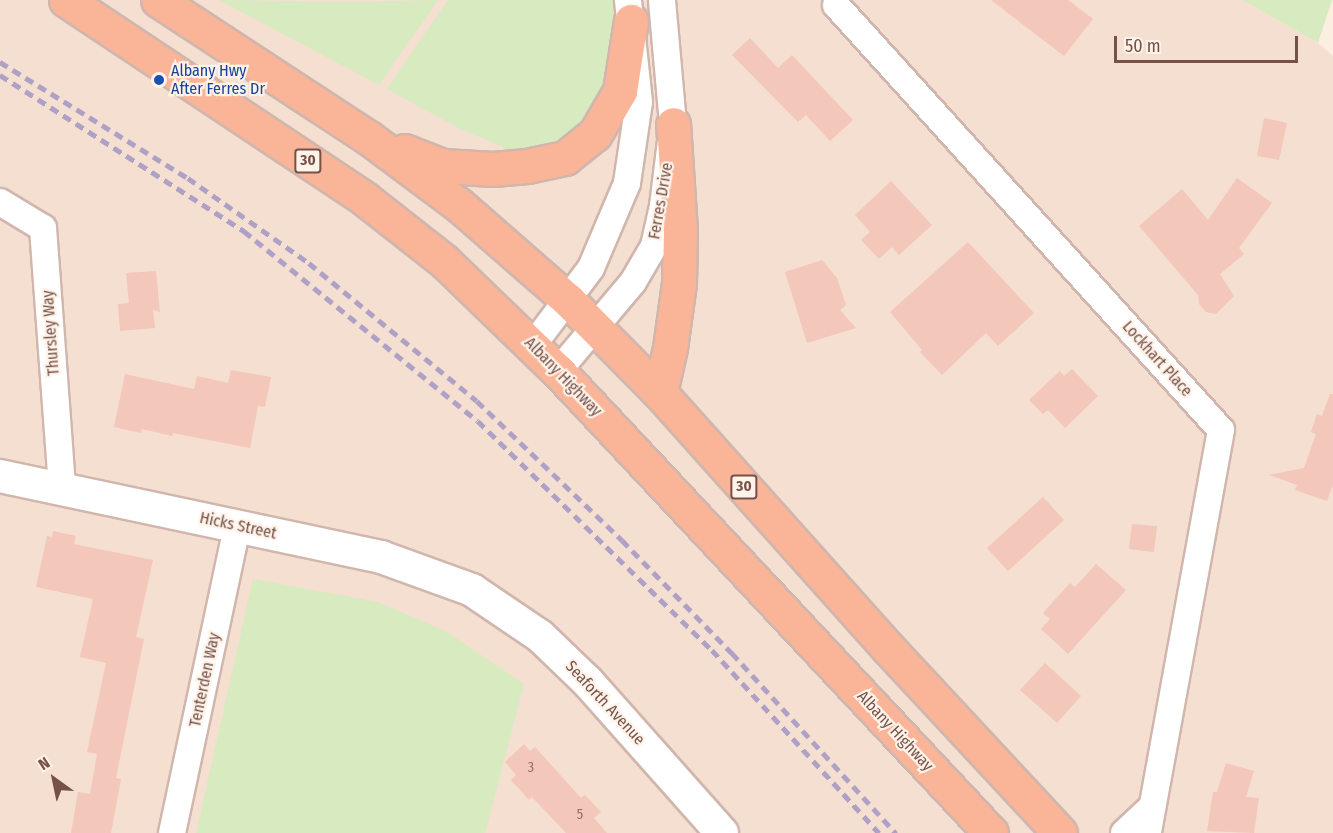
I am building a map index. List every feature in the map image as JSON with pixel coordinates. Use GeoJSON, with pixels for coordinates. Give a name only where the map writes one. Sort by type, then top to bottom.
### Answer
{"type":"FeatureCollection","features":[{"type":"Feature","properties":{"kind":"highway","name":"Albany Highway"},"geometry":{"type":"LineString","coordinates":[[66,0],[365,199],[444,261],[558,371],[991,833]]}},
{"type":"Feature","properties":{"kind":"highway","name":"30"},"geometry":{"type":"LineString","coordinates":[[158,0],[369,138],[459,205],[568,300],[660,393],[889,649],[1060,833]]}},
{"type":"Feature","properties":{"kind":"highway"},"geometry":{"type":"LineString","coordinates":[[369,138],[443,166],[493,169],[527,166],[565,158],[595,134],[620,91],[630,11]]}},
{"type":"Feature","properties":{"kind":"highway"},"geometry":{"type":"LineString","coordinates":[[660,393],[670,348],[679,283],[680,231],[672,124]]}},
{"type":"Feature","properties":{"kind":"street","name":"Ferres Drive"},"geometry":{"type":"LineString","coordinates":[[558,371],[633,282],[654,246],[663,206],[672,124],[662,0]]}},
{"type":"Feature","properties":{"kind":"street","name":"Lockhart Place"},"geometry":{"type":"LineString","coordinates":[[836,5],[1221,430],[1148,833]]}},
{"type":"Feature","properties":{"kind":"street"},"geometry":{"type":"LineString","coordinates":[[533,345],[591,268],[627,183],[639,102],[630,11]]}},
{"type":"Feature","properties":{"kind":"street","name":"Thursley Way"},"geometry":{"type":"LineString","coordinates":[[0,202],[43,228],[62,489]]}},
{"type":"Feature","properties":{"kind":"street","name":"Hicks Street"},"geometry":{"type":"LineString","coordinates":[[0,476],[381,557],[472,590]]}},
{"type":"Feature","properties":{"kind":"street","name":"Tenterden Way"},"geometry":{"type":"LineString","coordinates":[[172,833],[237,526]]}},
{"type":"Feature","properties":{"kind":"street","name":"Seaforth Avenue"},"geometry":{"type":"LineString","coordinates":[[472,590],[540,636],[580,674],[722,833]]}},
{"type":"Feature","properties":{"kind":"street"},"geometry":{"type":"LineString","coordinates":[[1124,833],[1152,807]]}},
{"type":"Feature","properties":{"kind":"shaded area"},"geometry":{"type":"Polygon","coordinates":[[[0,0],[1242,0],[1318,43],[1333,56],[1333,833],[0,833],[0,0]]]}},
{"type":"Feature","properties":{"kind":"green space"},"geometry":{"type":"Polygon","coordinates":[[[219,0],[347,2],[438,0],[379,85],[219,0]]]}},
{"type":"Feature","properties":{"kind":"green space"},"geometry":{"type":"Polygon","coordinates":[[[448,0],[613,0],[613,57],[608,84],[573,140],[508,156],[502,146],[462,130],[387,89],[448,0]]]}},
{"type":"Feature","properties":{"kind":"green space"},"geometry":{"type":"Polygon","coordinates":[[[1242,0],[1332,0],[1318,43],[1242,0]]]}},
{"type":"Feature","properties":{"kind":"green space"},"geometry":{"type":"Polygon","coordinates":[[[253,579],[378,602],[447,632],[524,684],[485,833],[196,833],[253,579]]]}},
{"type":"Feature","properties":{"kind":"building"},"geometry":{"type":"Polygon","coordinates":[[[991,0],[1068,0],[1093,19],[1064,56],[991,0]]]}},
{"type":"Feature","properties":{"kind":"building"},"geometry":{"type":"Polygon","coordinates":[[[750,38],[778,68],[792,55],[853,120],[830,141],[806,115],[798,122],[732,55],[750,38]]]}},
{"type":"Feature","properties":{"kind":"building"},"geometry":{"type":"Polygon","coordinates":[[[1264,118],[1287,123],[1279,160],[1257,156],[1264,118]]]}},
{"type":"Feature","properties":{"kind":"building"},"geometry":{"type":"Polygon","coordinates":[[[1237,178],[1272,203],[1239,248],[1244,254],[1220,274],[1234,296],[1216,314],[1206,312],[1199,304],[1198,295],[1139,226],[1182,189],[1208,220],[1237,178]]]}},
{"type":"Feature","properties":{"kind":"building"},"geometry":{"type":"Polygon","coordinates":[[[891,181],[932,225],[899,255],[892,247],[879,259],[861,240],[870,232],[855,215],[891,181]]]}},
{"type":"Feature","properties":{"kind":"building"},"geometry":{"type":"Polygon","coordinates":[[[968,242],[1034,313],[998,346],[986,333],[942,375],[920,352],[922,350],[890,312],[968,242]]]}},
{"type":"Feature","properties":{"kind":"building"},"geometry":{"type":"Polygon","coordinates":[[[822,260],[837,278],[846,305],[840,310],[856,328],[807,343],[785,272],[822,260]]]}},
{"type":"Feature","properties":{"kind":"building"},"geometry":{"type":"Polygon","coordinates":[[[156,271],[160,312],[153,310],[155,328],[120,331],[118,304],[129,303],[126,273],[156,271]]]}},
{"type":"Feature","properties":{"kind":"building"},"geometry":{"type":"Polygon","coordinates":[[[1072,369],[1098,396],[1065,428],[1048,410],[1043,414],[1029,400],[1060,371],[1064,376],[1072,369]]]}},
{"type":"Feature","properties":{"kind":"building"},"geometry":{"type":"Polygon","coordinates":[[[231,370],[271,377],[265,407],[258,406],[250,448],[173,433],[172,436],[142,429],[141,433],[114,427],[125,374],[194,389],[197,376],[228,383],[231,370]]]}},
{"type":"Feature","properties":{"kind":"building"},"geometry":{"type":"Polygon","coordinates":[[[1330,394],[1333,394],[1333,485],[1327,501],[1295,490],[1297,485],[1269,475],[1304,468],[1316,434],[1311,432],[1317,414],[1322,416],[1330,394]]]}},
{"type":"Feature","properties":{"kind":"building"},"geometry":{"type":"Polygon","coordinates":[[[1043,497],[1064,520],[1008,571],[987,548],[1043,497]]]}},
{"type":"Feature","properties":{"kind":"building"},"geometry":{"type":"Polygon","coordinates":[[[1132,524],[1157,526],[1154,552],[1129,549],[1132,524]]]}},
{"type":"Feature","properties":{"kind":"building"},"geometry":{"type":"Polygon","coordinates":[[[53,531],[76,536],[74,544],[153,560],[136,637],[144,639],[116,778],[121,779],[111,833],[71,833],[78,792],[90,794],[97,754],[87,752],[106,663],[80,657],[93,599],[36,587],[47,536],[52,537],[53,531]]]}},
{"type":"Feature","properties":{"kind":"building"},"geometry":{"type":"Polygon","coordinates":[[[1096,564],[1126,590],[1068,654],[1041,629],[1050,619],[1043,613],[1070,583],[1075,587],[1096,564]]]}},
{"type":"Feature","properties":{"kind":"building"},"geometry":{"type":"Polygon","coordinates":[[[1045,663],[1081,696],[1057,723],[1020,690],[1045,663]]]}},
{"type":"Feature","properties":{"kind":"building"},"geometry":{"type":"Polygon","coordinates":[[[524,744],[530,751],[535,747],[581,798],[585,795],[601,812],[594,818],[607,833],[566,833],[532,797],[529,800],[511,780],[516,775],[505,762],[524,744]]]}},
{"type":"Feature","properties":{"kind":"building"},"geometry":{"type":"Polygon","coordinates":[[[1226,763],[1254,771],[1246,797],[1259,798],[1254,833],[1207,831],[1213,792],[1217,792],[1226,763]]]}},
{"type":"Feature","properties":{"kind":"railway"},"geometry":{"type":"LineString","coordinates":[[0,62],[188,178],[309,263],[477,401],[622,540],[732,653],[896,833]]}},
{"type":"Feature","properties":{"kind":"railway"},"geometry":{"type":"LineString","coordinates":[[0,75],[244,231],[478,421],[712,650],[879,833]]}},
{"type":"Feature","properties":{"kind":"place","name":"Albany Hwy After Ferres Dr"},"geometry":{"type":"Point","coordinates":[159,80]}}]}
